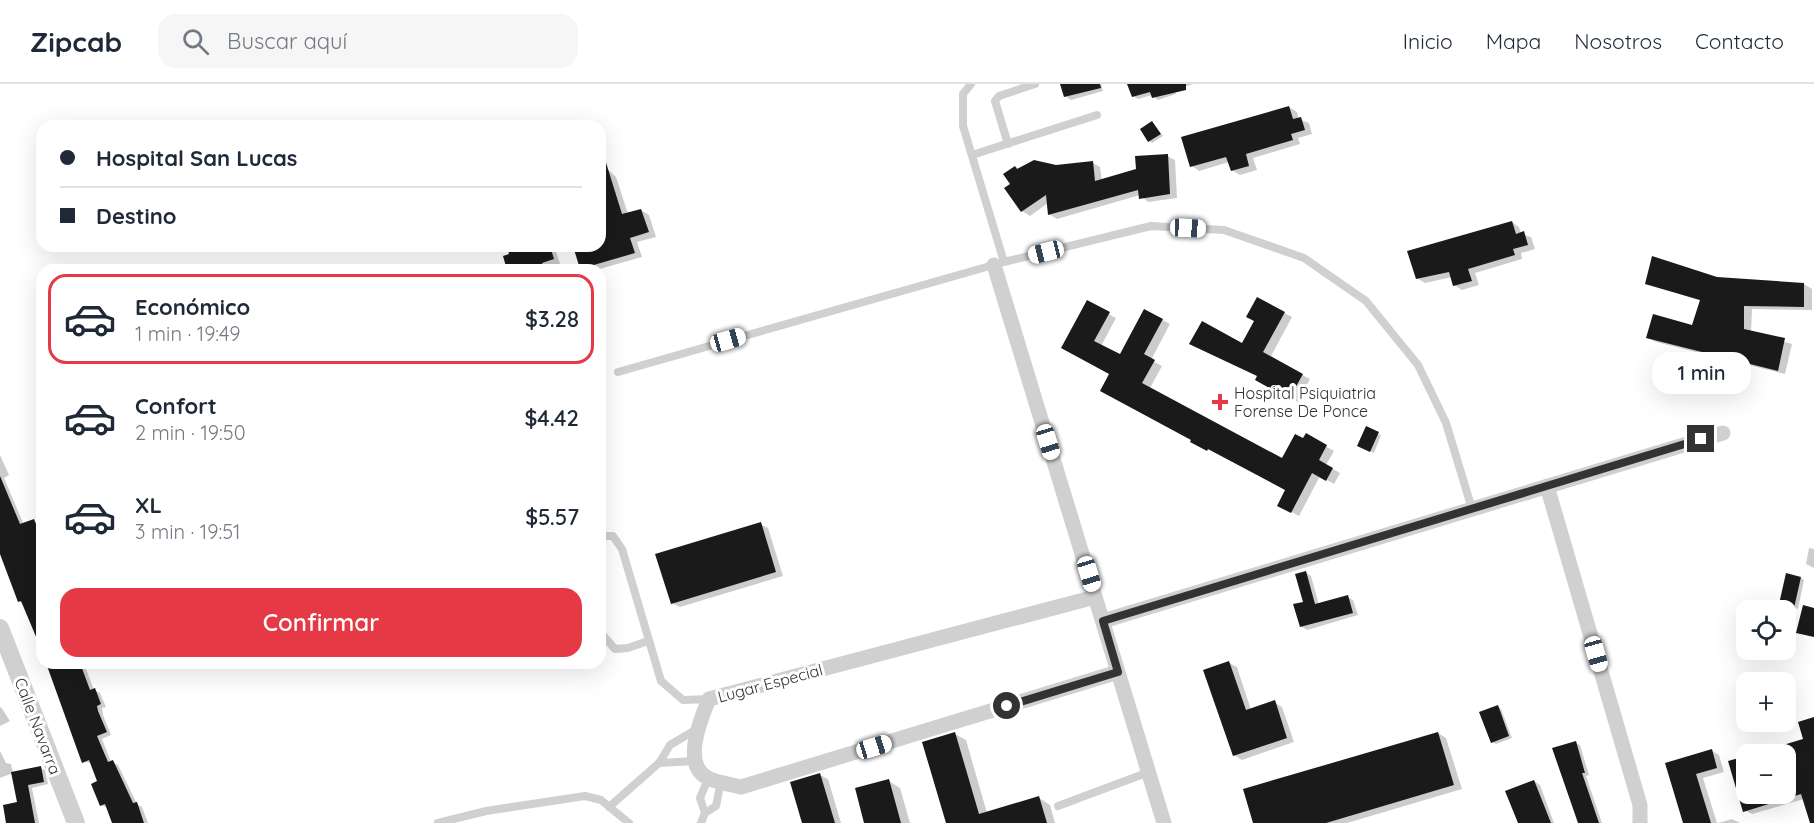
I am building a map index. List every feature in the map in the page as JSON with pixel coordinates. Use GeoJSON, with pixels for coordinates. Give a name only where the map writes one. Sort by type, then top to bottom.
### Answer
{"type":"FeatureCollection","features":[{"type":"Feature","properties":{"kind":"street"},"geometry":{"type":"LineString","coordinates":[[999,264],[1095,597],[1164,823]]}},
{"type":"Feature","properties":{"kind":"street"},"geometry":{"type":"LineString","coordinates":[[1103,621],[1723,433]]}},
{"type":"Feature","properties":{"kind":"street"},"geometry":{"type":"LineString","coordinates":[[1547,486],[1640,805],[1640,823]]}},
{"type":"Feature","properties":{"kind":"street","name":"Lugar Especial"},"geometry":{"type":"LineString","coordinates":[[695,761],[697,729],[709,699],[1095,597]]}},
{"type":"Feature","properties":{"kind":"street","name":"Calle Navarra"},"geometry":{"type":"LineString","coordinates":[[0,628],[76,823]]}},
{"type":"Feature","properties":{"kind":"street"},"geometry":{"type":"LineString","coordinates":[[695,761],[714,780],[741,787],[1118,672]]}},
{"type":"Feature","properties":{"kind":"lane"},"geometry":{"type":"LineString","coordinates":[[971,84],[963,94],[963,126],[999,264]]}},
{"type":"Feature","properties":{"kind":"lane"},"geometry":{"type":"LineString","coordinates":[[1008,144],[995,101],[999,96],[1035,84]]}},
{"type":"Feature","properties":{"kind":"lane"},"geometry":{"type":"LineString","coordinates":[[972,155],[1097,115]]}},
{"type":"Feature","properties":{"kind":"lane"},"geometry":{"type":"LineString","coordinates":[[618,372],[999,264],[1151,226],[1224,230],[1304,258],[1366,301],[1418,365],[1446,423],[1472,509]]}},
{"type":"Feature","properties":{"kind":"lane"},"geometry":{"type":"LineString","coordinates":[[606,536],[613,536],[622,549],[661,681],[682,700],[709,699]]}},
{"type":"Feature","properties":{"kind":"lane"},"geometry":{"type":"LineString","coordinates":[[606,639],[615,649],[628,648],[648,641]]}},
{"type":"Feature","properties":{"kind":"lane"},"geometry":{"type":"LineString","coordinates":[[609,807],[659,763],[670,745],[697,729]]}},
{"type":"Feature","properties":{"kind":"lane"},"geometry":{"type":"LineString","coordinates":[[659,763],[695,761]]}},
{"type":"Feature","properties":{"kind":"lane"},"geometry":{"type":"LineString","coordinates":[[1058,806],[1149,772]]}},
{"type":"Feature","properties":{"kind":"lane"},"geometry":{"type":"LineString","coordinates":[[705,813],[700,798],[714,780]]}},
{"type":"Feature","properties":{"kind":"lane"},"geometry":{"type":"LineString","coordinates":[[701,823],[705,813],[716,806],[714,780]]}},
{"type":"Feature","properties":{"kind":"lane"},"geometry":{"type":"LineString","coordinates":[[438,823],[474,813],[585,796],[601,800],[629,823]]}},
{"type":"Feature","properties":{"kind":"building"},"geometry":{"type":"Polygon","coordinates":[[[1060,84],[1100,84],[1101,88],[1064,97],[1060,84]]]}},
{"type":"Feature","properties":{"kind":"building"},"geometry":{"type":"Polygon","coordinates":[[[1127,84],[1186,84],[1186,90],[1152,98],[1150,92],[1132,97],[1127,84]]]}},
{"type":"Feature","properties":{"kind":"building"},"geometry":{"type":"Polygon","coordinates":[[[1289,106],[1293,119],[1301,117],[1305,130],[1291,134],[1293,140],[1246,154],[1249,166],[1231,171],[1226,157],[1190,167],[1181,137],[1289,106]]]}},
{"type":"Feature","properties":{"kind":"building"},"geometry":{"type":"Polygon","coordinates":[[[1152,121],[1161,134],[1148,142],[1140,129],[1152,121]]]}},
{"type":"Feature","properties":{"kind":"building"},"geometry":{"type":"Polygon","coordinates":[[[1168,154],[1170,194],[1139,199],[1138,190],[1048,215],[1046,195],[1021,212],[1004,188],[1010,184],[1003,174],[1015,166],[1017,169],[1034,160],[1056,165],[1093,161],[1095,181],[1136,169],[1135,156],[1168,154]]]}},
{"type":"Feature","properties":{"kind":"building"},"geometry":{"type":"Polygon","coordinates":[[[606,163],[622,214],[641,209],[649,232],[630,238],[635,253],[597,264],[578,264],[575,252],[606,252],[606,163]]]}},
{"type":"Feature","properties":{"kind":"building"},"geometry":{"type":"Polygon","coordinates":[[[1512,221],[1516,234],[1524,231],[1528,245],[1513,249],[1515,255],[1468,269],[1472,281],[1453,286],[1449,272],[1416,279],[1407,251],[1512,221]]]}},
{"type":"Feature","properties":{"kind":"building"},"geometry":{"type":"Polygon","coordinates":[[[508,252],[552,252],[554,259],[542,264],[505,264],[503,256],[509,254],[508,252]]]}},
{"type":"Feature","properties":{"kind":"building"},"geometry":{"type":"Polygon","coordinates":[[[1652,256],[1717,277],[1804,283],[1804,307],[1744,306],[1744,329],[1785,338],[1778,371],[1646,338],[1653,314],[1692,325],[1700,300],[1645,284],[1652,256]]]}},
{"type":"Feature","properties":{"kind":"building"},"geometry":{"type":"Polygon","coordinates":[[[1257,297],[1285,312],[1263,352],[1303,374],[1289,399],[1255,380],[1257,376],[1189,344],[1202,321],[1242,343],[1254,321],[1246,317],[1257,297]]]}},
{"type":"Feature","properties":{"kind":"building"},"geometry":{"type":"Polygon","coordinates":[[[1087,300],[1110,312],[1094,341],[1120,354],[1144,309],[1163,319],[1144,354],[1155,360],[1142,383],[1282,458],[1295,434],[1303,438],[1306,433],[1327,445],[1319,460],[1333,468],[1326,481],[1312,473],[1291,513],[1277,506],[1285,490],[1208,449],[1207,451],[1190,442],[1191,440],[1100,391],[1109,374],[1061,348],[1087,300]]]}},
{"type":"Feature","properties":{"kind":"building"},"geometry":{"type":"Polygon","coordinates":[[[1366,426],[1379,432],[1370,452],[1357,446],[1366,426]]]}},
{"type":"Feature","properties":{"kind":"building"},"geometry":{"type":"Polygon","coordinates":[[[0,476],[20,524],[34,519],[36,524],[36,637],[21,601],[18,602],[0,554],[0,476]]]}},
{"type":"Feature","properties":{"kind":"building"},"geometry":{"type":"Polygon","coordinates":[[[761,522],[776,572],[671,604],[655,554],[761,522]]]}},
{"type":"Feature","properties":{"kind":"building"},"geometry":{"type":"Polygon","coordinates":[[[1306,571],[1315,604],[1348,595],[1353,613],[1300,627],[1293,604],[1303,602],[1295,574],[1306,571]]]}},
{"type":"Feature","properties":{"kind":"building"},"geometry":{"type":"Polygon","coordinates":[[[1786,573],[1801,577],[1796,600],[1780,600],[1786,573]]]}},
{"type":"Feature","properties":{"kind":"building"},"geometry":{"type":"Polygon","coordinates":[[[1803,605],[1814,608],[1814,637],[1796,633],[1803,605]]]}},
{"type":"Feature","properties":{"kind":"building"},"geometry":{"type":"Polygon","coordinates":[[[1229,661],[1246,710],[1275,700],[1287,738],[1233,756],[1203,670],[1229,661]]]}},
{"type":"Feature","properties":{"kind":"building"},"geometry":{"type":"Polygon","coordinates":[[[48,669],[82,669],[90,690],[95,688],[101,704],[97,706],[98,711],[107,732],[97,736],[108,762],[113,760],[133,803],[137,802],[144,823],[112,823],[105,804],[100,806],[91,784],[97,781],[89,760],[82,763],[48,669]]]}},
{"type":"Feature","properties":{"kind":"building"},"geometry":{"type":"Polygon","coordinates":[[[1498,705],[1509,736],[1491,743],[1479,712],[1498,705]]]}},
{"type":"Feature","properties":{"kind":"building"},"geometry":{"type":"Polygon","coordinates":[[[1814,717],[1814,823],[1810,823],[1801,794],[1796,796],[1796,744],[1786,744],[1803,739],[1798,722],[1814,717]]]}},
{"type":"Feature","properties":{"kind":"building"},"geometry":{"type":"Polygon","coordinates":[[[955,732],[979,814],[1039,796],[1047,823],[946,823],[922,742],[955,732]]]}},
{"type":"Feature","properties":{"kind":"building"},"geometry":{"type":"Polygon","coordinates":[[[1438,732],[1454,785],[1326,823],[1253,823],[1243,789],[1438,732]]]}},
{"type":"Feature","properties":{"kind":"building"},"geometry":{"type":"Polygon","coordinates":[[[1576,741],[1585,773],[1582,773],[1599,823],[1578,823],[1552,748],[1576,741]]]}},
{"type":"Feature","properties":{"kind":"building"},"geometry":{"type":"Polygon","coordinates":[[[1712,749],[1717,768],[1696,774],[1711,823],[1683,823],[1665,763],[1712,749]]]}},
{"type":"Feature","properties":{"kind":"building"},"geometry":{"type":"Polygon","coordinates":[[[1736,759],[1736,788],[1728,761],[1736,759]]]}},
{"type":"Feature","properties":{"kind":"building"},"geometry":{"type":"Polygon","coordinates":[[[41,766],[44,782],[28,785],[35,823],[6,823],[3,805],[17,802],[11,772],[41,766]]]}},
{"type":"Feature","properties":{"kind":"building"},"geometry":{"type":"Polygon","coordinates":[[[820,773],[835,823],[802,823],[790,782],[820,773]]]}},
{"type":"Feature","properties":{"kind":"building"},"geometry":{"type":"Polygon","coordinates":[[[889,779],[901,823],[864,823],[855,788],[889,779]]]}},
{"type":"Feature","properties":{"kind":"building"},"geometry":{"type":"Polygon","coordinates":[[[1534,780],[1551,823],[1518,823],[1505,791],[1534,780]]]}},
{"type":"Feature","properties":{"kind":"building"},"geometry":{"type":"Polygon","coordinates":[[[1741,804],[1769,804],[1743,812],[1741,804]]]}},
{"type":"Feature","properties":{"kind":"place","name":"Hospital Psiquiatria Forense De Ponce"},"geometry":{"type":"Point","coordinates":[1220,402]}},
{"type":"Feature","properties":{"kind":"route"},"geometry":{"type":"LineString","coordinates":[[1007,706],[1118,672],[1103,621],[1701,439]]}}]}
